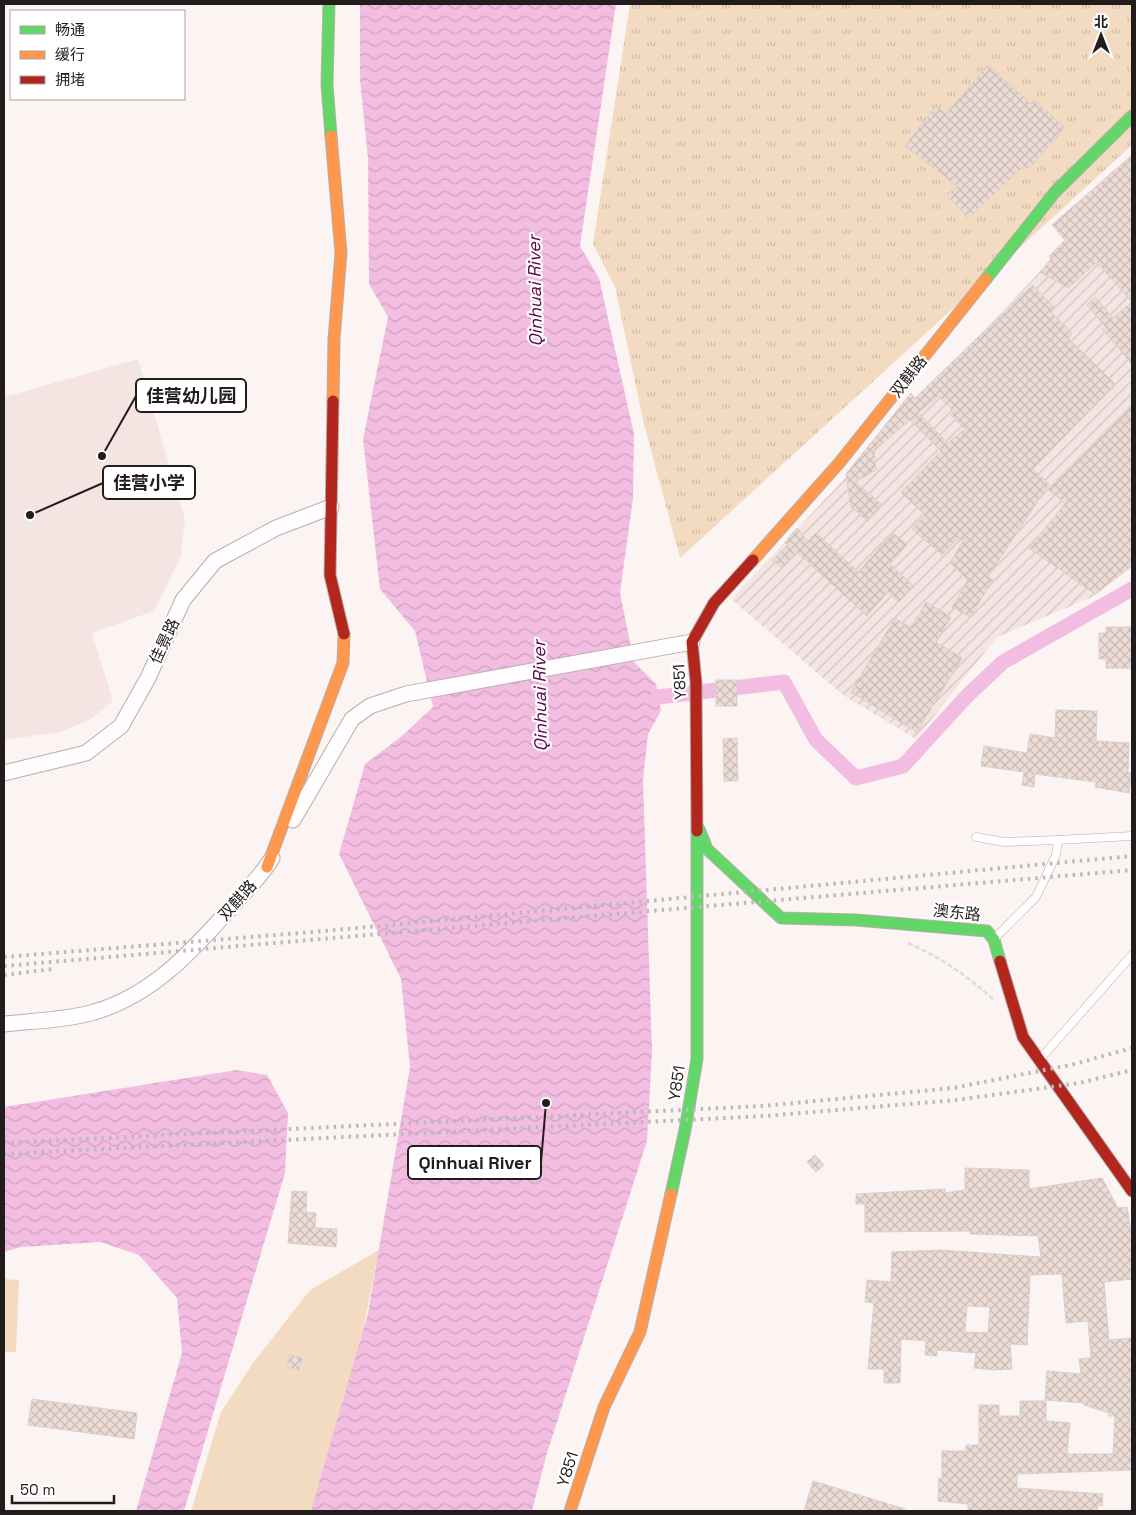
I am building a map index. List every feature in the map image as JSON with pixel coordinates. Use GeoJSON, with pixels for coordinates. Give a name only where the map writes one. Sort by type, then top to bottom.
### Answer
{"type":"FeatureCollection","features":[{"type":"Feature","properties":{"kind":"street"},"geometry":{"type":"LineString","coordinates":[[266,867],[343,663],[344,630],[330,575],[334,339],[341,253],[327,84],[329,4]]}},
{"type":"Feature","properties":{"kind":"street","name":"双麒路"},"geometry":{"type":"LineString","coordinates":[[4,1024],[94,1012],[139,993],[174,968],[266,867],[352,719],[370,706],[406,694],[692,642],[714,603],[840,462],[1055,192],[1132,116]]}},
{"type":"Feature","properties":{"kind":"street","name":"佳景路"},"geometry":{"type":"LineString","coordinates":[[4,773],[86,753],[120,726],[148,678],[183,600],[214,561],[276,528],[331,507]]}},
{"type":"Feature","properties":{"kind":"street","name":"Y851"},"geometry":{"type":"LineString","coordinates":[[570,1511],[604,1407],[640,1332],[685,1130],[697,1059],[696,682],[692,642]]}},
{"type":"Feature","properties":{"kind":"street","name":"澳东路"},"geometry":{"type":"LineString","coordinates":[[697,824],[707,849],[781,918],[856,920],[987,931],[994,940],[1023,1037],[1132,1191]]}},
{"type":"Feature","properties":{"kind":"lane"},"geometry":{"type":"LineString","coordinates":[[976,837],[1004,842],[1132,836]]}},
{"type":"Feature","properties":{"kind":"lane"},"geometry":{"type":"LineString","coordinates":[[994,940],[1036,897],[1056,855],[1058,840]]}},
{"type":"Feature","properties":{"kind":"lane"},"geometry":{"type":"LineString","coordinates":[[1040,1060],[1132,955]]}},
{"type":"Feature","properties":{"kind":"path"},"geometry":{"type":"LineString","coordinates":[[905,941],[939,957],[967,976],[996,1002]]}},
{"type":"Feature","properties":{"kind":"shaded area"},"geometry":{"type":"Polygon","coordinates":[[[1132,174],[1132,566],[1095,596],[997,637],[916,739],[843,695],[731,599],[1132,174]]]}},
{"type":"Feature","properties":{"kind":"shaded area"},"geometry":{"type":"Polygon","coordinates":[[[138,359],[185,519],[181,556],[154,611],[92,633],[113,701],[91,719],[60,732],[4,740],[4,397],[138,359]]]}},
{"type":"Feature","properties":{"kind":"green space"},"geometry":{"type":"Polygon","coordinates":[[[630,4],[1132,4],[1132,145],[680,558],[644,424],[615,287],[593,244],[630,4]]]}},
{"type":"Feature","properties":{"kind":"green space"},"geometry":{"type":"Polygon","coordinates":[[[379,1250],[364,1325],[316,1511],[191,1511],[221,1412],[253,1363],[310,1290],[379,1250]]]}},
{"type":"Feature","properties":{"kind":"green space"},"geometry":{"type":"Polygon","coordinates":[[[4,1279],[19,1280],[16,1352],[4,1352],[4,1279]]]}},
{"type":"Feature","properties":{"kind":"water"},"geometry":{"type":"Polygon","coordinates":[[[360,4],[616,4],[580,246],[599,278],[634,434],[633,498],[620,593],[634,662],[656,684],[661,711],[648,734],[643,780],[652,1051],[647,1141],[547,1453],[532,1511],[311,1511],[368,1313],[410,1067],[401,979],[339,854],[365,764],[402,736],[433,707],[415,631],[380,589],[363,439],[388,317],[369,284],[368,159],[360,79],[360,4]]]}},
{"type":"Feature","properties":{"kind":"water"},"geometry":{"type":"Polygon","coordinates":[[[237,1070],[267,1075],[288,1113],[285,1173],[184,1511],[136,1511],[182,1353],[177,1298],[139,1255],[101,1242],[21,1247],[4,1252],[4,1107],[237,1070]]]}},
{"type":"Feature","properties":{"kind":"building"},"geometry":{"type":"Polygon","coordinates":[[[988,65],[1031,104],[1034,100],[1065,128],[1028,169],[1024,166],[968,218],[947,195],[957,186],[905,146],[936,106],[946,114],[988,65]]]}},
{"type":"Feature","properties":{"kind":"building"},"geometry":{"type":"Polygon","coordinates":[[[1132,155],[1132,302],[1097,262],[1068,288],[1040,272],[1051,259],[1049,256],[1065,240],[1052,225],[1132,155]]]}},
{"type":"Feature","properties":{"kind":"building"},"geometry":{"type":"Polygon","coordinates":[[[1032,285],[1054,307],[1050,311],[1072,333],[1068,338],[1115,384],[1033,469],[1049,484],[988,577],[993,580],[970,617],[952,607],[968,580],[950,563],[963,541],[958,538],[942,555],[912,529],[925,515],[901,492],[941,451],[910,420],[874,450],[876,470],[855,482],[881,504],[868,521],[851,507],[846,474],[911,393],[915,398],[1032,285]],[[938,396],[918,413],[948,443],[965,429],[951,415],[954,412],[938,396]]]}},
{"type":"Feature","properties":{"kind":"building"},"geometry":{"type":"Polygon","coordinates":[[[1095,297],[1113,318],[1132,302],[1132,364],[1102,329],[1105,326],[1087,305],[1095,297]]]}},
{"type":"Feature","properties":{"kind":"building"},"geometry":{"type":"Polygon","coordinates":[[[1132,406],[1132,566],[1095,594],[1029,548],[1065,504],[1048,489],[1132,406]]]}},
{"type":"Feature","properties":{"kind":"building"},"geometry":{"type":"Polygon","coordinates":[[[797,528],[808,541],[816,533],[858,572],[893,533],[907,545],[890,564],[913,586],[899,602],[888,592],[867,616],[797,552],[782,568],[773,560],[787,545],[785,542],[797,528]]]}},
{"type":"Feature","properties":{"kind":"building"},"geometry":{"type":"Polygon","coordinates":[[[926,602],[951,617],[936,642],[962,658],[917,732],[851,692],[895,618],[911,628],[926,602]]]}},
{"type":"Feature","properties":{"kind":"building"},"geometry":{"type":"Polygon","coordinates":[[[1106,627],[1132,627],[1132,668],[1106,668],[1106,659],[1099,659],[1099,633],[1106,633],[1106,627]]]}},
{"type":"Feature","properties":{"kind":"building"},"geometry":{"type":"Polygon","coordinates":[[[716,680],[737,680],[737,706],[716,706],[716,680]]]}},
{"type":"Feature","properties":{"kind":"building"},"geometry":{"type":"Polygon","coordinates":[[[1056,710],[1097,711],[1096,741],[1129,743],[1128,772],[1131,773],[1129,793],[1095,787],[1096,782],[1035,774],[1034,787],[1022,785],[1024,772],[981,766],[984,746],[1027,753],[1030,734],[1055,738],[1056,710]]]}},
{"type":"Feature","properties":{"kind":"building"},"geometry":{"type":"Polygon","coordinates":[[[737,738],[738,781],[724,781],[723,739],[737,738]]]}},
{"type":"Feature","properties":{"kind":"building"},"geometry":{"type":"Polygon","coordinates":[[[815,1155],[824,1165],[816,1172],[807,1162],[815,1155]]]}},
{"type":"Feature","properties":{"kind":"building"},"geometry":{"type":"Polygon","coordinates":[[[965,1168],[1029,1170],[1029,1189],[1102,1178],[1118,1208],[1127,1207],[1132,1239],[1132,1279],[1104,1282],[1109,1340],[1132,1338],[1130,1427],[1132,1427],[1132,1470],[1017,1474],[1017,1488],[1103,1494],[1102,1506],[1098,1505],[1097,1511],[968,1511],[968,1504],[938,1501],[939,1478],[942,1479],[942,1451],[966,1451],[966,1445],[979,1445],[979,1405],[999,1405],[999,1416],[1020,1416],[1020,1401],[1046,1401],[1046,1421],[1070,1423],[1067,1454],[1113,1454],[1115,1416],[1109,1416],[1109,1413],[1084,1405],[1084,1403],[1045,1400],[1047,1371],[1081,1374],[1079,1359],[1091,1358],[1088,1321],[1066,1323],[1062,1274],[1030,1275],[1027,1345],[1010,1344],[1012,1369],[974,1368],[976,1353],[937,1350],[937,1356],[925,1355],[926,1341],[901,1339],[900,1383],[884,1383],[884,1369],[868,1369],[874,1303],[865,1302],[867,1280],[891,1282],[892,1252],[941,1250],[1041,1257],[1038,1236],[970,1234],[970,1231],[865,1232],[865,1204],[856,1204],[856,1194],[945,1189],[945,1193],[965,1190],[965,1168]],[[967,1306],[965,1332],[988,1333],[990,1307],[967,1306]]]}},
{"type":"Feature","properties":{"kind":"building"},"geometry":{"type":"Polygon","coordinates":[[[292,1191],[307,1192],[306,1212],[316,1213],[315,1228],[337,1229],[336,1247],[288,1243],[292,1191]]]}},
{"type":"Feature","properties":{"kind":"building"},"geometry":{"type":"Polygon","coordinates":[[[290,1355],[302,1358],[299,1370],[287,1367],[290,1355]]]}},
{"type":"Feature","properties":{"kind":"building"},"geometry":{"type":"Polygon","coordinates":[[[32,1399],[137,1413],[134,1439],[28,1425],[32,1399]]]}},
{"type":"Feature","properties":{"kind":"building"},"geometry":{"type":"Polygon","coordinates":[[[813,1481],[905,1509],[904,1511],[804,1511],[813,1481]]]}},
{"type":"Feature","properties":{"kind":"waterway"},"geometry":{"type":"LineString","coordinates":[[658,697],[784,682],[816,740],[856,778],[903,766],[967,696],[1003,662],[1132,589]]}},
{"type":"Feature","properties":{"kind":"railway"},"geometry":{"type":"LineString","coordinates":[[4,957],[325,931],[1132,856]]}},
{"type":"Feature","properties":{"kind":"railway"},"geometry":{"type":"LineString","coordinates":[[4,966],[1132,870]]}},
{"type":"Feature","properties":{"kind":"railway"},"geometry":{"type":"LineString","coordinates":[[4,975],[53,969]]}},
{"type":"Feature","properties":{"kind":"railway"},"geometry":{"type":"LineString","coordinates":[[4,1143],[763,1106],[953,1088],[1075,1064],[1132,1048]]}},
{"type":"Feature","properties":{"kind":"railway"},"geometry":{"type":"LineString","coordinates":[[4,1154],[765,1116],[956,1100],[1079,1083],[1132,1070]]}},
{"type":"Feature","properties":{"kind":"traffic: fast"},"geometry":{"type":"LineString","coordinates":[[329,4],[327,84],[331,136]]}},
{"type":"Feature","properties":{"kind":"traffic: fast"},"geometry":{"type":"LineString","coordinates":[[986,279],[1055,192],[1132,116]]}},
{"type":"Feature","properties":{"kind":"traffic: fast"},"geometry":{"type":"LineString","coordinates":[[699,829],[707,849],[781,918],[856,920],[987,931],[994,940],[1000,961]]}},
{"type":"Feature","properties":{"kind":"traffic: fast"},"geometry":{"type":"LineString","coordinates":[[671,1194],[685,1130],[697,1059],[697,831]]}},
{"type":"Feature","properties":{"kind":"traffic: slow"},"geometry":{"type":"LineString","coordinates":[[331,136],[341,253],[334,339],[333,401]]}},
{"type":"Feature","properties":{"kind":"traffic: slow"},"geometry":{"type":"LineString","coordinates":[[753,560],[840,462],[986,279]]}},
{"type":"Feature","properties":{"kind":"traffic: slow"},"geometry":{"type":"LineString","coordinates":[[267,867],[343,663],[344,634]]}},
{"type":"Feature","properties":{"kind":"traffic: slow"},"geometry":{"type":"LineString","coordinates":[[570,1511],[604,1407],[640,1332],[671,1194]]}},
{"type":"Feature","properties":{"kind":"traffic: jam"},"geometry":{"type":"LineString","coordinates":[[333,401],[330,575],[344,634]]}},
{"type":"Feature","properties":{"kind":"traffic: jam"},"geometry":{"type":"LineString","coordinates":[[697,831],[696,682],[692,642],[714,603],[753,560]]}},
{"type":"Feature","properties":{"kind":"traffic: jam"},"geometry":{"type":"LineString","coordinates":[[1000,961],[1023,1037],[1132,1191]]}},
{"type":"Feature","properties":{"kind":"place","name":"佳营幼儿园"},"geometry":{"type":"Point","coordinates":[102,456]}},
{"type":"Feature","properties":{"kind":"place","name":"佳营小学"},"geometry":{"type":"Point","coordinates":[30,515]}},
{"type":"Feature","properties":{"kind":"place","name":"Qinhuai River"},"geometry":{"type":"Point","coordinates":[546,1103]}}]}
